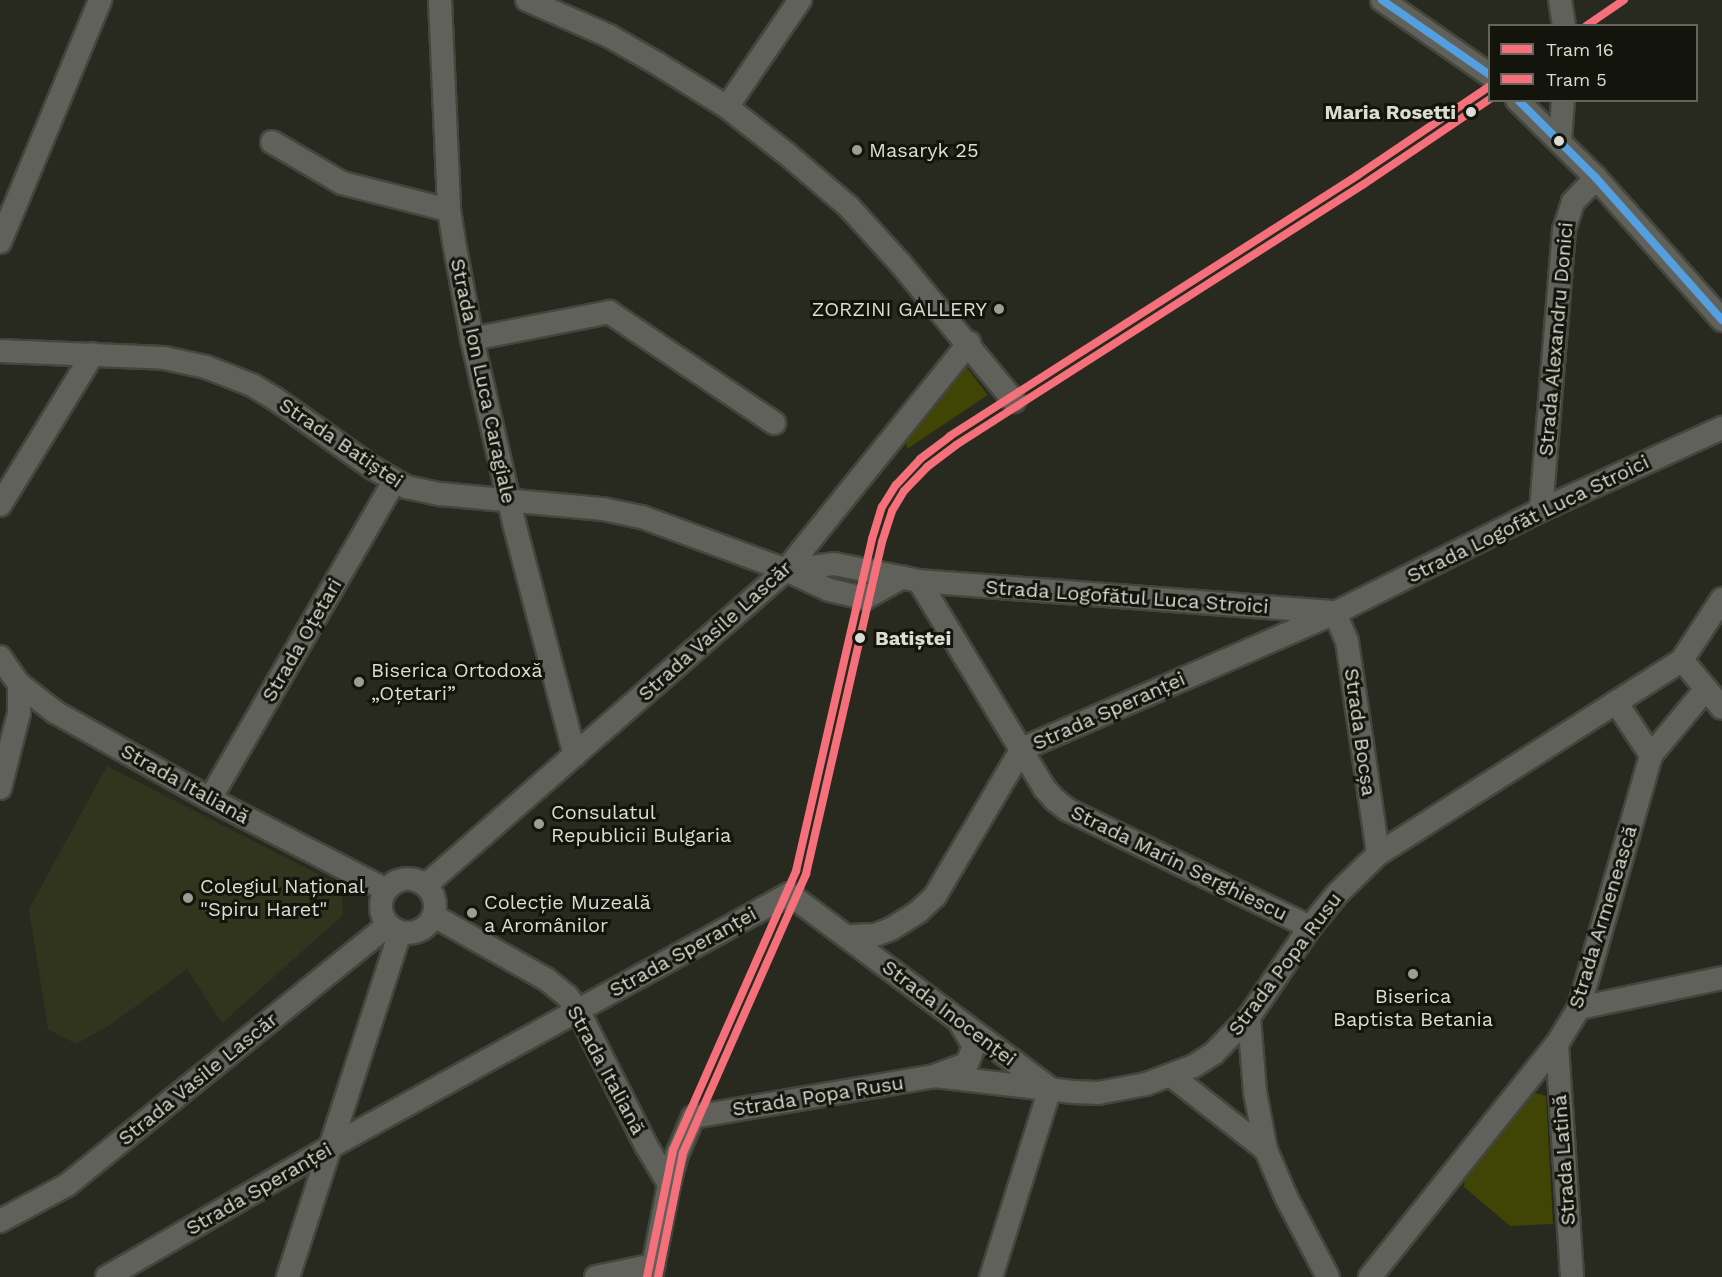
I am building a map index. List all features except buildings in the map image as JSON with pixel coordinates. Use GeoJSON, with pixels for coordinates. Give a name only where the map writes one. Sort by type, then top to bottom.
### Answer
{"type":"FeatureCollection","features":[{"type":"Feature","properties":{"kind":"street"},"geometry":{"type":"LineString","coordinates":[[0,242],[100,0]]}},
{"type":"Feature","properties":{"kind":"street","name":"Strada Ion Luca Caragiale"},"geometry":{"type":"LineString","coordinates":[[440,0],[449,210],[472,339],[510,500],[575,755]]}},
{"type":"Feature","properties":{"kind":"street"},"geometry":{"type":"LineString","coordinates":[[527,0],[609,36],[727,107],[787,154],[849,207],[969,343],[1014,400]]}},
{"type":"Feature","properties":{"kind":"street"},"geometry":{"type":"LineString","coordinates":[[727,107],[800,0]]}},
{"type":"Feature","properties":{"kind":"street"},"geometry":{"type":"LineString","coordinates":[[1382,0],[1488,74]]}},
{"type":"Feature","properties":{"kind":"street"},"geometry":{"type":"LineString","coordinates":[[1560,0],[1564,24]]}},
{"type":"Feature","properties":{"kind":"street"},"geometry":{"type":"LineString","coordinates":[[1520,102],[1596,178],[1722,320]]}},
{"type":"Feature","properties":{"kind":"street"},"geometry":{"type":"LineString","coordinates":[[1560,142],[1563,102]]}},
{"type":"Feature","properties":{"kind":"street"},"geometry":{"type":"LineString","coordinates":[[272,142],[342,183],[449,210]]}},
{"type":"Feature","properties":{"kind":"street","name":"Strada Alexandru Donici"},"geometry":{"type":"LineString","coordinates":[[1541,510],[1568,213],[1573,202],[1596,178]]}},
{"type":"Feature","properties":{"kind":"street"},"geometry":{"type":"LineString","coordinates":[[472,339],[609,312],[774,423]]}},
{"type":"Feature","properties":{"kind":"street","name":"Strada Vasile Lascăr"},"geometry":{"type":"LineString","coordinates":[[426,885],[786,570],[969,343]]}},
{"type":"Feature","properties":{"kind":"street","name":"Strada Batiștei"},"geometry":{"type":"LineString","coordinates":[[0,351],[93,354],[184,362],[231,375],[273,398],[393,482],[430,493],[603,509],[642,517],[786,570],[829,590],[864,598],[911,579]]}},
{"type":"Feature","properties":{"kind":"street"},"geometry":{"type":"LineString","coordinates":[[0,505],[93,354]]}},
{"type":"Feature","properties":{"kind":"street","name":"Strada Logofăt Luca Stroici"},"geometry":{"type":"LineString","coordinates":[[1335,613],[1541,510],[1722,428]]}},
{"type":"Feature","properties":{"kind":"street","name":"Strada Oțetari"},"geometry":{"type":"LineString","coordinates":[[210,799],[393,482]]}},
{"type":"Feature","properties":{"kind":"street","name":"Strada Batiștei"},"geometry":{"type":"LineString","coordinates":[[786,570],[834,564],[911,579]]}},
{"type":"Feature","properties":{"kind":"street","name":"Strada Logofătul Luca Stroici"},"geometry":{"type":"LineString","coordinates":[[911,579],[1335,613]]}},
{"type":"Feature","properties":{"kind":"street","name":"Strada Marin Serghiescu"},"geometry":{"type":"LineString","coordinates":[[911,579],[1022,749],[1045,789],[1068,810],[1310,927]]}},
{"type":"Feature","properties":{"kind":"street"},"geometry":{"type":"LineString","coordinates":[[1722,599],[1682,660],[1722,708]]}},
{"type":"Feature","properties":{"kind":"street","name":"Strada Speranței"},"geometry":{"type":"LineString","coordinates":[[107,1277],[330,1147],[789,894],[849,936],[875,935],[891,930],[918,912],[935,896],[1022,749],[1335,613]]}},
{"type":"Feature","properties":{"kind":"street","name":"Strada Bocșa"},"geometry":{"type":"LineString","coordinates":[[1335,613],[1347,641],[1378,854]]}},
{"type":"Feature","properties":{"kind":"street","name":"Strada Italiană"},"geometry":{"type":"LineString","coordinates":[[0,657],[19,684],[55,712],[210,799],[386,891]]}},
{"type":"Feature","properties":{"kind":"street","name":"Strada Popa Rusu"},"geometry":{"type":"LineString","coordinates":[[669,1184],[676,1157],[693,1116],[935,1076],[1098,1093],[1127,1089],[1173,1076],[1214,1053],[1250,1017],[1310,927],[1337,894],[1378,854],[1682,660]]}},
{"type":"Feature","properties":{"kind":"street"},"geometry":{"type":"LineString","coordinates":[[0,788],[19,713],[19,684]]}},
{"type":"Feature","properties":{"kind":"street","name":"Strada Armenească"},"geometry":{"type":"LineString","coordinates":[[1370,1277],[1557,1044],[1579,1008],[1651,756],[1706,689]]}},
{"type":"Feature","properties":{"kind":"street"},"geometry":{"type":"LineString","coordinates":[[1616,702],[1651,756]]}},
{"type":"Feature","properties":{"kind":"street"},"geometry":{"type":"LineString","coordinates":[[288,1277],[330,1147],[394,929],[381,908],[386,891],[392,884],[409,879],[426,885],[435,902],[434,916],[427,927],[419,932],[394,929]]}},
{"type":"Feature","properties":{"kind":"street","name":"Strada Italiană"},"geometry":{"type":"LineString","coordinates":[[434,916],[546,979],[562,991],[578,1010],[646,1147],[669,1184]]}},
{"type":"Feature","properties":{"kind":"street","name":"Strada Vasile Lascăr"},"geometry":{"type":"LineString","coordinates":[[0,1221],[67,1185],[394,929]]}},
{"type":"Feature","properties":{"kind":"street","name":"Strada Inocenței"},"geometry":{"type":"LineString","coordinates":[[849,936],[1050,1089]]}},
{"type":"Feature","properties":{"kind":"street"},"geometry":{"type":"LineString","coordinates":[[1579,1008],[1722,978]]}},
{"type":"Feature","properties":{"kind":"street"},"geometry":{"type":"LineString","coordinates":[[1250,1017],[1255,1092],[1266,1150],[1286,1197],[1328,1277]]}},
{"type":"Feature","properties":{"kind":"street"},"geometry":{"type":"LineString","coordinates":[[935,1076],[966,1064],[974,1046],[958,1020]]}},
{"type":"Feature","properties":{"kind":"street","name":"Strada Latină"},"geometry":{"type":"LineString","coordinates":[[1557,1044],[1572,1277]]}},
{"type":"Feature","properties":{"kind":"street"},"geometry":{"type":"LineString","coordinates":[[1173,1076],[1266,1150]]}},
{"type":"Feature","properties":{"kind":"street"},"geometry":{"type":"LineString","coordinates":[[991,1277],[1050,1089]]}},
{"type":"Feature","properties":{"kind":"street"},"geometry":{"type":"LineString","coordinates":[[596,1277],[652,1271],[669,1184]]}},
{"type":"Feature","properties":{"kind":"shaded area"},"geometry":{"type":"Polygon","coordinates":[[[966,367],[988,395],[907,449],[906,442],[966,367]]]}},
{"type":"Feature","properties":{"kind":"shaded area","name":"Colegiul Național \"Spiru Haret\""},"geometry":{"type":"Polygon","coordinates":[[[107,766],[341,886],[343,915],[222,1023],[187,969],[110,1025],[76,1044],[48,1029],[29,909],[107,766]]]}},
{"type":"Feature","properties":{"kind":"shaded area"},"geometry":{"type":"Polygon","coordinates":[[[1535,1093],[1546,1096],[1553,1224],[1510,1226],[1464,1187],[1465,1177],[1535,1093]]]}},
{"type":"Feature","properties":{"kind":"tram line","name":"16"},"geometry":{"type":"LineString","coordinates":[[1589,24],[1624,0]]}},
{"type":"Feature","properties":{"kind":"tram line","name":"16"},"geometry":{"type":"LineString","coordinates":[[647,1277],[673,1150],[796,871],[872,539],[882,507],[896,485],[920,459],[950,436],[1358,175],[1488,87]]}},
{"type":"Feature","properties":{"kind":"tram line","name":"5"},"geometry":{"type":"LineString","coordinates":[[658,1277],[683,1153],[806,874],[882,542],[892,511],[904,491],[927,467],[956,445],[1364,184],[1488,100]]}},
{"type":"Feature","properties":{"kind":"transit line"},"geometry":{"type":"LineString","coordinates":[[1382,0],[1488,74]]}},
{"type":"Feature","properties":{"kind":"transit line"},"geometry":{"type":"LineString","coordinates":[[1520,102],[1596,178],[1722,320]]}},
{"type":"Feature","properties":{"kind":"place","name":"Maria Rosetti"},"geometry":{"type":"Point","coordinates":[1471,112]}},
{"type":"Feature","properties":{"kind":"place","name":"Masaryk 25"},"geometry":{"type":"Point","coordinates":[857,150]}},
{"type":"Feature","properties":{"kind":"place","name":"ZORZINI GALLERY"},"geometry":{"type":"Point","coordinates":[999,309]}},
{"type":"Feature","properties":{"kind":"place","name":"Batiștei"},"geometry":{"type":"Point","coordinates":[860,638]}},
{"type":"Feature","properties":{"kind":"place","name":"Biserica Ortodoxă „Oțetari”"},"geometry":{"type":"Point","coordinates":[359,682]}},
{"type":"Feature","properties":{"kind":"place","name":"Consulatul Republicii Bulgaria"},"geometry":{"type":"Point","coordinates":[539,824]}},
{"type":"Feature","properties":{"kind":"place","name":"Colegiul Național \"Spiru Haret\""},"geometry":{"type":"Point","coordinates":[188,898]}},
{"type":"Feature","properties":{"kind":"place","name":"Colecție Muzeală a Aromânilor"},"geometry":{"type":"Point","coordinates":[472,913]}},
{"type":"Feature","properties":{"kind":"place","name":"Biserica Baptista Betania"},"geometry":{"type":"Point","coordinates":[1413,974]}}]}
